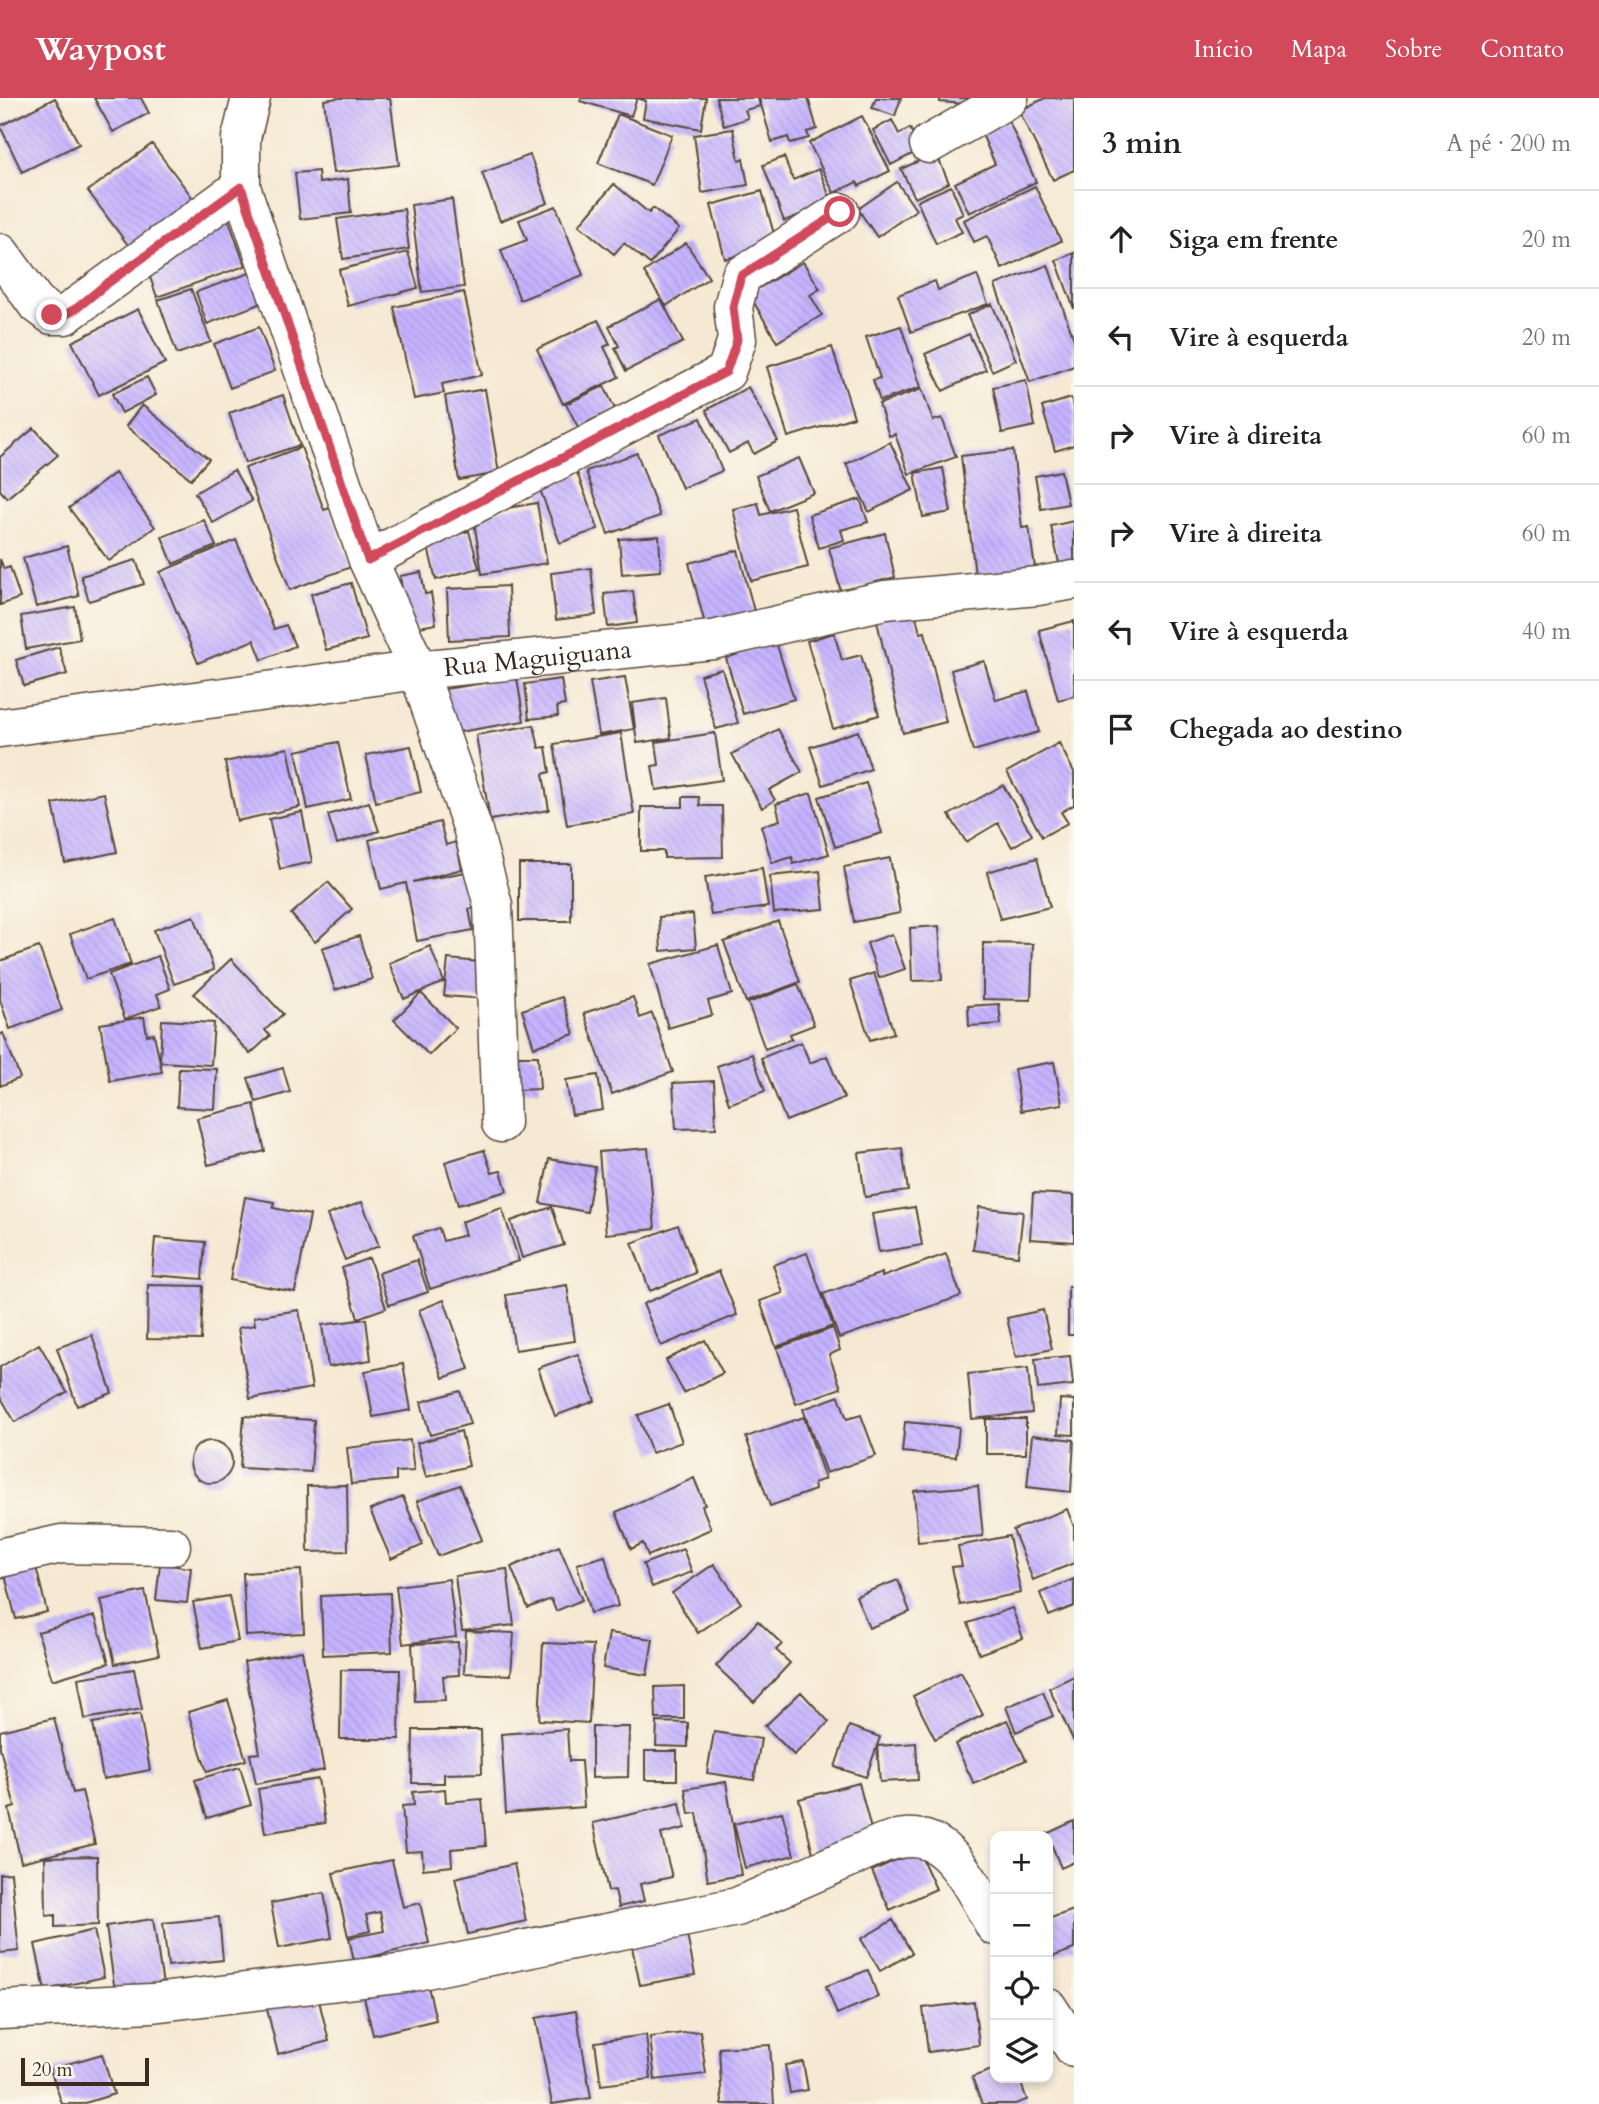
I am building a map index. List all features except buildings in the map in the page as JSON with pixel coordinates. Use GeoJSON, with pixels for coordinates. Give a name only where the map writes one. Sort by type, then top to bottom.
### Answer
{"type":"FeatureCollection","features":[{"type":"Feature","properties":{"kind":"street"},"geometry":{"type":"LineString","coordinates":[[251,98],[241,138],[241,187],[368,560],[418,670],[472,827],[493,905],[502,1123]]}},
{"type":"Feature","properties":{"kind":"street"},"geometry":{"type":"LineString","coordinates":[[929,144],[1009,98]]}},
{"type":"Feature","properties":{"kind":"street"},"geometry":{"type":"LineString","coordinates":[[0,253],[36,303],[52,315],[65,315],[241,187]]}},
{"type":"Feature","properties":{"kind":"street"},"geometry":{"type":"LineString","coordinates":[[368,560],[726,372],[737,340],[733,307],[741,276],[840,212]]}},
{"type":"Feature","properties":{"kind":"street","name":"Rua Maguiguana"},"geometry":{"type":"LineString","coordinates":[[0,728],[418,670],[713,640],[885,600],[1038,586],[1074,580]]}},
{"type":"Feature","properties":{"kind":"street"},"geometry":{"type":"LineString","coordinates":[[0,1558],[61,1544],[171,1546]]}},
{"type":"Feature","properties":{"kind":"street"},"geometry":{"type":"LineString","coordinates":[[0,2010],[152,2003],[406,1973],[737,1907],[883,1843],[903,1837],[923,1839],[939,1846],[957,1865],[990,1918]]}},
{"type":"Feature","properties":{"kind":"street"},"geometry":{"type":"LineString","coordinates":[[1053,2015],[1073,2044]]}},
{"type":"Feature","properties":{"kind":"route"},"geometry":{"type":"LineString","coordinates":[[52,315],[65,315],[77,308],[241,187],[368,560],[726,372],[737,340],[733,307],[741,276],[840,212]]}}]}
